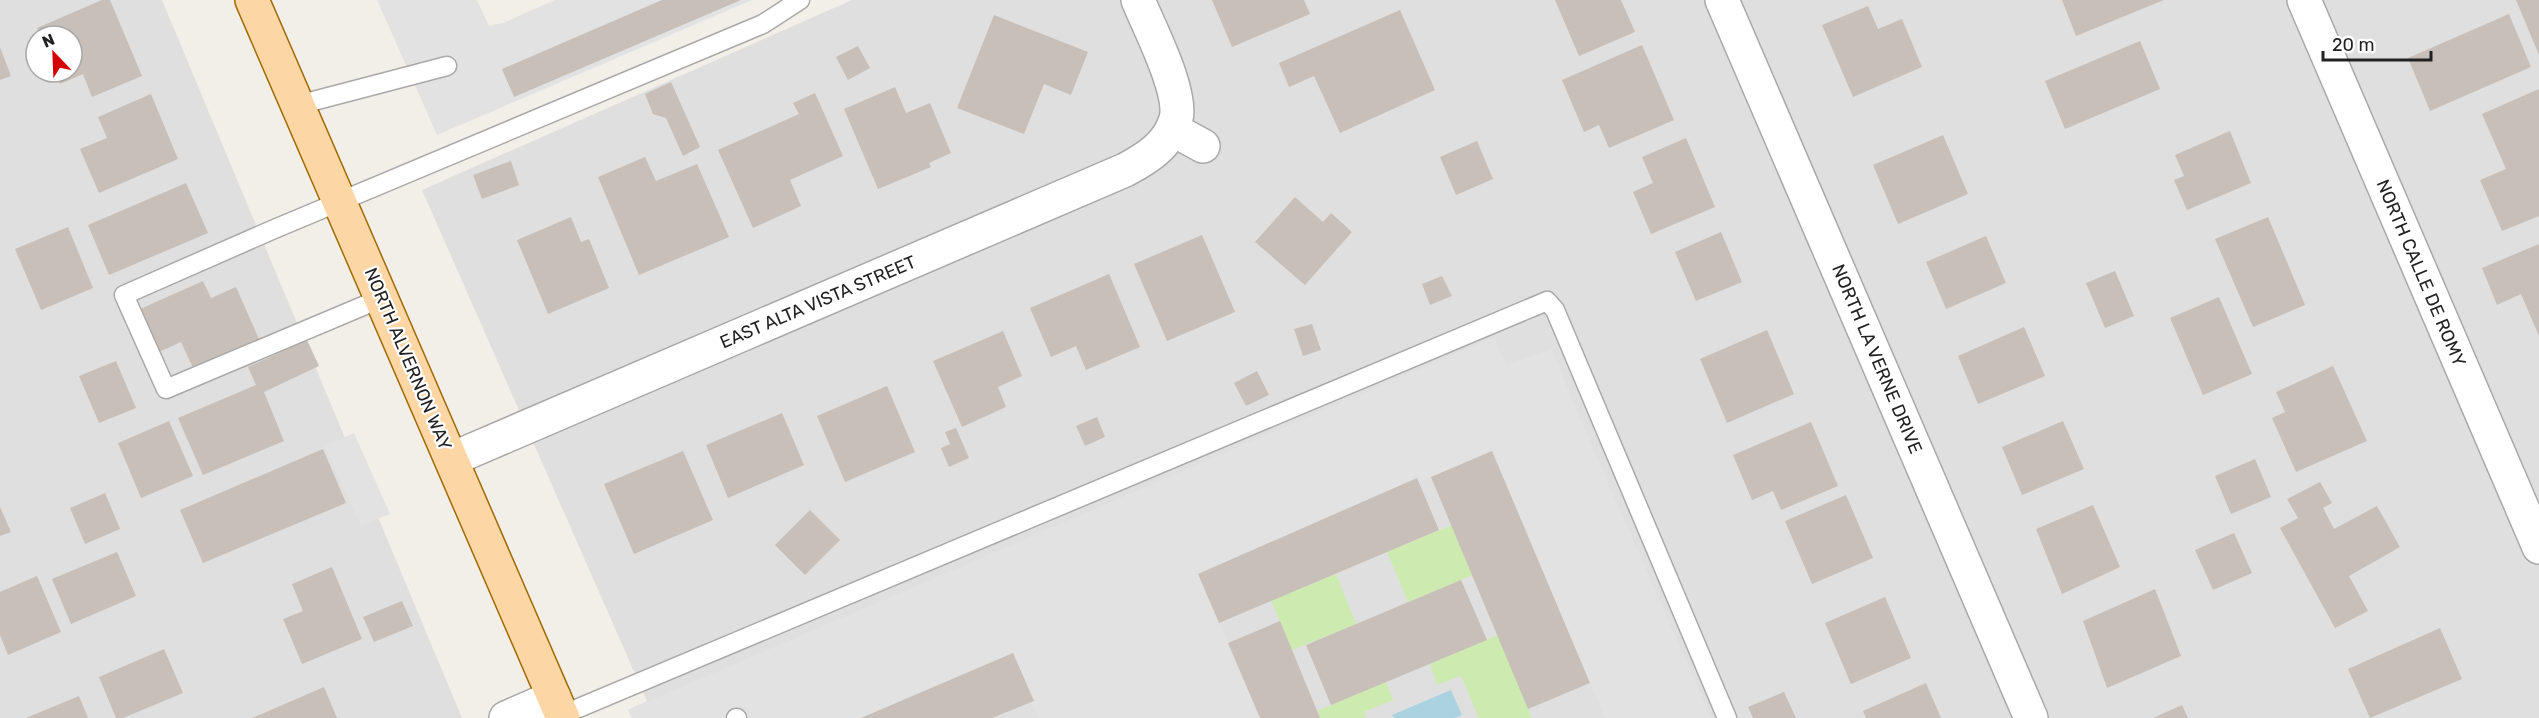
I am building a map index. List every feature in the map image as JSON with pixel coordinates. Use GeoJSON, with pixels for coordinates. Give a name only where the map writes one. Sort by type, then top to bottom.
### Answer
{"type":"FeatureCollection","features":[{"type":"Feature","properties":{"kind":"main road","name":"NORTH ALVERNON WAY"},"geometry":{"type":"LineString","coordinates":[[252,0],[560,710]]}},
{"type":"Feature","properties":{"kind":"street"},"geometry":{"type":"LineString","coordinates":[[1138,0],[1168,72],[1176,98],[1177,117],[1173,129],[1203,146]]}},
{"type":"Feature","properties":{"kind":"street","name":"NORTH LA VERNE DRIVE"},"geometry":{"type":"LineString","coordinates":[[1722,0],[2031,718]]}},
{"type":"Feature","properties":{"kind":"street","name":"NORTH CALLE DE ROMY"},"geometry":{"type":"LineString","coordinates":[[2304,0],[2539,547]]}},
{"type":"Feature","properties":{"kind":"street","name":"EAST ALTA VISTA STREET"},"geometry":{"type":"LineString","coordinates":[[452,459],[1125,170],[1149,158],[1173,129]]}},
{"type":"Feature","properties":{"kind":"street"},"geometry":{"type":"LineString","coordinates":[[506,718],[560,710]]}},
{"type":"Feature","properties":{"kind":"lane"},"geometry":{"type":"LineString","coordinates":[[382,298],[166,389],[124,295],[763,24],[800,0]]}},
{"type":"Feature","properties":{"kind":"lane"},"geometry":{"type":"LineString","coordinates":[[298,105],[447,66]]}},
{"type":"Feature","properties":{"kind":"lane"},"geometry":{"type":"LineString","coordinates":[[560,710],[1546,301],[1555,310],[1727,718]]}},
{"type":"Feature","properties":{"kind":"shaded area"},"geometry":{"type":"Polygon","coordinates":[[[0,0],[162,0],[462,718],[0,718],[0,0]]]}},
{"type":"Feature","properties":{"kind":"shaded area"},"geometry":{"type":"Polygon","coordinates":[[[377,0],[477,0],[489,26],[503,23],[555,0],[752,0],[437,135],[377,0]]]}},
{"type":"Feature","properties":{"kind":"shaded area"},"geometry":{"type":"Polygon","coordinates":[[[852,0],[2539,0],[2539,718],[632,718],[628,710],[647,701],[422,190],[852,0]]]}},
{"type":"Feature","properties":{"kind":"shaded area"},"geometry":{"type":"Polygon","coordinates":[[[1494,337],[1506,365],[1552,349],[1578,414],[1711,718],[1605,718],[1492,451],[1420,482],[1417,478],[1198,574],[1260,718],[1038,718],[1011,655],[861,718],[632,718],[628,710],[1494,337]]]}},
{"type":"Feature","properties":{"kind":"shaded area"},"geometry":{"type":"Polygon","coordinates":[[[354,433],[390,514],[361,526],[325,446],[354,433]]]}},
{"type":"Feature","properties":{"kind":"green space"},"geometry":{"type":"Polygon","coordinates":[[[1452,525],[1473,575],[1408,602],[1387,552],[1452,525]]]}},
{"type":"Feature","properties":{"kind":"green space"},"geometry":{"type":"Polygon","coordinates":[[[1336,574],[1356,624],[1292,650],[1271,601],[1336,574]]]}},
{"type":"Feature","properties":{"kind":"green space"},"geometry":{"type":"Polygon","coordinates":[[[1498,635],[1532,718],[1479,718],[1461,676],[1437,685],[1430,664],[1498,635]]]}},
{"type":"Feature","properties":{"kind":"green space"},"geometry":{"type":"Polygon","coordinates":[[[1386,682],[1393,700],[1364,712],[1366,718],[1320,718],[1317,711],[1386,682]]]}},
{"type":"Feature","properties":{"kind":"water"},"geometry":{"type":"Polygon","coordinates":[[[1451,690],[1462,715],[1455,718],[1394,718],[1392,715],[1451,690]]]}},
{"type":"Feature","properties":{"kind":"building"},"geometry":{"type":"Polygon","coordinates":[[[102,0],[110,0],[142,76],[92,97],[84,77],[84,24],[46,24],[102,0]]]}},
{"type":"Feature","properties":{"kind":"building"},"geometry":{"type":"Polygon","coordinates":[[[662,0],[741,0],[514,97],[502,69],[662,0]]]}},
{"type":"Feature","properties":{"kind":"building"},"geometry":{"type":"Polygon","coordinates":[[[1212,0],[1304,0],[1310,14],[1232,47],[1212,0]]]}},
{"type":"Feature","properties":{"kind":"building"},"geometry":{"type":"Polygon","coordinates":[[[1555,0],[1621,0],[1635,32],[1579,56],[1555,0]]]}},
{"type":"Feature","properties":{"kind":"building"},"geometry":{"type":"Polygon","coordinates":[[[2062,0],[2164,0],[2076,36],[2062,0]]]}},
{"type":"Feature","properties":{"kind":"building"},"geometry":{"type":"Polygon","coordinates":[[[2516,0],[2539,0],[2539,55],[2516,0]]]}},
{"type":"Feature","properties":{"kind":"building"},"geometry":{"type":"Polygon","coordinates":[[[1868,6],[1878,29],[1902,19],[1922,67],[1853,97],[1822,25],[1868,6]]]}},
{"type":"Feature","properties":{"kind":"building"},"geometry":{"type":"Polygon","coordinates":[[[1400,10],[1435,90],[1340,133],[1314,76],[1289,87],[1279,63],[1400,10]]]}},
{"type":"Feature","properties":{"kind":"building"},"geometry":{"type":"Polygon","coordinates":[[[2509,14],[2531,67],[2430,111],[2408,58],[2509,14]]]}},
{"type":"Feature","properties":{"kind":"building"},"geometry":{"type":"Polygon","coordinates":[[[994,15],[1088,52],[1071,95],[1044,84],[1024,134],[957,108],[994,15]]]}},
{"type":"Feature","properties":{"kind":"building"},"geometry":{"type":"Polygon","coordinates":[[[2140,41],[2160,89],[2065,129],[2045,81],[2140,41]]]}},
{"type":"Feature","properties":{"kind":"building"},"geometry":{"type":"Polygon","coordinates":[[[1642,45],[1674,120],[1609,148],[1599,125],[1584,132],[1562,80],[1642,45]]]}},
{"type":"Feature","properties":{"kind":"building"},"geometry":{"type":"Polygon","coordinates":[[[858,46],[870,68],[848,80],[836,57],[858,46]]]}},
{"type":"Feature","properties":{"kind":"building"},"geometry":{"type":"Polygon","coordinates":[[[0,47],[11,76],[0,80],[0,47]]]}},
{"type":"Feature","properties":{"kind":"building"},"geometry":{"type":"Polygon","coordinates":[[[671,82],[700,147],[683,156],[666,118],[653,114],[645,94],[671,82]]]}},
{"type":"Feature","properties":{"kind":"building"},"geometry":{"type":"Polygon","coordinates":[[[895,87],[906,113],[930,103],[951,153],[929,163],[931,167],[878,189],[844,109],[895,87]]]}},
{"type":"Feature","properties":{"kind":"building"},"geometry":{"type":"Polygon","coordinates":[[[2539,89],[2539,216],[2502,231],[2480,180],[2506,169],[2482,114],[2539,89]]]}},
{"type":"Feature","properties":{"kind":"building"},"geometry":{"type":"Polygon","coordinates":[[[815,93],[843,156],[790,180],[801,206],[753,228],[718,150],[799,114],[793,103],[815,93]]]}},
{"type":"Feature","properties":{"kind":"building"},"geometry":{"type":"Polygon","coordinates":[[[151,94],[178,159],[99,193],[80,149],[107,138],[98,117],[151,94]]]}},
{"type":"Feature","properties":{"kind":"building"},"geometry":{"type":"Polygon","coordinates":[[[2230,131],[2251,183],[2187,210],[2174,180],[2184,176],[2175,155],[2230,131]]]}},
{"type":"Feature","properties":{"kind":"building"},"geometry":{"type":"Polygon","coordinates":[[[1943,135],[1968,194],[1898,224],[1873,165],[1943,135]]]}},
{"type":"Feature","properties":{"kind":"building"},"geometry":{"type":"Polygon","coordinates":[[[1686,138],[1715,207],[1651,234],[1633,192],[1653,183],[1642,157],[1686,138]]]}},
{"type":"Feature","properties":{"kind":"building"},"geometry":{"type":"Polygon","coordinates":[[[1477,141],[1493,179],[1456,195],[1440,157],[1477,141]]]}},
{"type":"Feature","properties":{"kind":"building"},"geometry":{"type":"Polygon","coordinates":[[[645,157],[656,181],[697,164],[729,237],[639,275],[598,177],[645,157]]]}},
{"type":"Feature","properties":{"kind":"building"},"geometry":{"type":"Polygon","coordinates":[[[511,161],[519,185],[482,199],[473,175],[511,161]]]}},
{"type":"Feature","properties":{"kind":"building"},"geometry":{"type":"Polygon","coordinates":[[[186,183],[208,233],[109,275],[88,225],[186,183]]]}},
{"type":"Feature","properties":{"kind":"building"},"geometry":{"type":"Polygon","coordinates":[[[1295,197],[1323,222],[1331,213],[1352,232],[1305,285],[1255,242],[1295,197]]]}},
{"type":"Feature","properties":{"kind":"building"},"geometry":{"type":"Polygon","coordinates":[[[571,217],[581,242],[589,239],[609,288],[548,314],[517,240],[571,217]]]}},
{"type":"Feature","properties":{"kind":"building"},"geometry":{"type":"Polygon","coordinates":[[[2268,217],[2305,305],[2253,327],[2215,239],[2268,217]]]}},
{"type":"Feature","properties":{"kind":"building"},"geometry":{"type":"Polygon","coordinates":[[[68,227],[93,288],[41,310],[15,249],[68,227]]]}},
{"type":"Feature","properties":{"kind":"building"},"geometry":{"type":"Polygon","coordinates":[[[1721,232],[1742,282],[1696,301],[1675,252],[1721,232]]]}},
{"type":"Feature","properties":{"kind":"building"},"geometry":{"type":"Polygon","coordinates":[[[1202,235],[1235,312],[1167,341],[1134,264],[1202,235]]]}},
{"type":"Feature","properties":{"kind":"building"},"geometry":{"type":"Polygon","coordinates":[[[1986,236],[2006,283],[1946,309],[1926,262],[1986,236]]]}},
{"type":"Feature","properties":{"kind":"building"},"geometry":{"type":"Polygon","coordinates":[[[2539,244],[2539,336],[2521,294],[2497,305],[2482,268],[2539,244]]]}},
{"type":"Feature","properties":{"kind":"building"},"geometry":{"type":"Polygon","coordinates":[[[2115,271],[2134,316],[2105,328],[2086,283],[2115,271]]]}},
{"type":"Feature","properties":{"kind":"building"},"geometry":{"type":"Polygon","coordinates":[[[1109,274],[1140,347],[1086,370],[1076,346],[1051,357],[1030,308],[1109,274]]]}},
{"type":"Feature","properties":{"kind":"building"},"geometry":{"type":"Polygon","coordinates":[[[1442,276],[1452,296],[1430,305],[1422,284],[1442,276]]]}},
{"type":"Feature","properties":{"kind":"building"},"geometry":{"type":"Polygon","coordinates":[[[203,281],[211,298],[236,287],[259,339],[193,368],[181,342],[159,352],[140,309],[203,281]]]}},
{"type":"Feature","properties":{"kind":"building"},"geometry":{"type":"Polygon","coordinates":[[[2219,297],[2252,374],[2203,395],[2170,318],[2219,297]]]}},
{"type":"Feature","properties":{"kind":"building"},"geometry":{"type":"Polygon","coordinates":[[[1312,324],[1321,350],[1303,356],[1294,329],[1312,324]]]}},
{"type":"Feature","properties":{"kind":"building"},"geometry":{"type":"Polygon","coordinates":[[[2024,327],[2045,376],[1978,404],[1958,356],[2024,327]]]}},
{"type":"Feature","properties":{"kind":"building"},"geometry":{"type":"Polygon","coordinates":[[[1767,330],[1794,394],[1727,423],[1700,359],[1767,330]]]}},
{"type":"Feature","properties":{"kind":"building"},"geometry":{"type":"Polygon","coordinates":[[[1003,331],[1022,376],[998,387],[1006,407],[962,427],[933,361],[1003,331]]]}},
{"type":"Feature","properties":{"kind":"building"},"geometry":{"type":"Polygon","coordinates":[[[307,340],[319,366],[264,392],[284,441],[203,475],[178,418],[256,385],[248,367],[307,340]]]}},
{"type":"Feature","properties":{"kind":"building"},"geometry":{"type":"Polygon","coordinates":[[[116,361],[136,408],[99,423],[79,376],[116,361]]]}},
{"type":"Feature","properties":{"kind":"building"},"geometry":{"type":"Polygon","coordinates":[[[2333,366],[2367,441],[2296,472],[2272,418],[2285,412],[2276,392],[2333,366]]]}},
{"type":"Feature","properties":{"kind":"building"},"geometry":{"type":"Polygon","coordinates":[[[1257,371],[1269,395],[1246,406],[1234,383],[1257,371]]]}},
{"type":"Feature","properties":{"kind":"building"},"geometry":{"type":"Polygon","coordinates":[[[887,386],[915,452],[845,482],[817,416],[887,386]]]}},
{"type":"Feature","properties":{"kind":"building"},"geometry":{"type":"Polygon","coordinates":[[[782,413],[804,465],[728,498],[706,445],[782,413]]]}},
{"type":"Feature","properties":{"kind":"building"},"geometry":{"type":"Polygon","coordinates":[[[1097,417],[1105,437],[1085,446],[1076,426],[1097,417]]]}},
{"type":"Feature","properties":{"kind":"building"},"geometry":{"type":"Polygon","coordinates":[[[169,421],[193,476],[141,498],[118,443],[169,421]]]}},
{"type":"Feature","properties":{"kind":"building"},"geometry":{"type":"Polygon","coordinates":[[[2063,421],[2084,469],[2022,495],[2002,447],[2063,421]]]}},
{"type":"Feature","properties":{"kind":"building"},"geometry":{"type":"Polygon","coordinates":[[[1811,422],[1838,486],[1781,510],[1773,491],[1752,500],[1733,455],[1811,422]]]}},
{"type":"Feature","properties":{"kind":"building"},"geometry":{"type":"Polygon","coordinates":[[[956,428],[969,458],[949,467],[941,448],[950,444],[945,432],[956,428]]]}},
{"type":"Feature","properties":{"kind":"building"},"geometry":{"type":"Polygon","coordinates":[[[323,449],[346,503],[203,563],[180,510],[323,449]]]}},
{"type":"Feature","properties":{"kind":"building"},"geometry":{"type":"Polygon","coordinates":[[[683,451],[713,520],[634,554],[604,484],[683,451]]]}},
{"type":"Feature","properties":{"kind":"building"},"geometry":{"type":"Polygon","coordinates":[[[1492,451],[1590,683],[1528,709],[1431,477],[1492,451]]]}},
{"type":"Feature","properties":{"kind":"building"},"geometry":{"type":"Polygon","coordinates":[[[2255,459],[2271,497],[2231,514],[2215,476],[2255,459]]]}},
{"type":"Feature","properties":{"kind":"building"},"geometry":{"type":"Polygon","coordinates":[[[1417,478],[1439,530],[1219,623],[1198,574],[1417,478]]]}},
{"type":"Feature","properties":{"kind":"building"},"geometry":{"type":"Polygon","coordinates":[[[2320,482],[2332,503],[2323,508],[2334,529],[2377,506],[2400,547],[2349,576],[2368,611],[2335,628],[2280,528],[2298,518],[2287,499],[2320,482]]]}},
{"type":"Feature","properties":{"kind":"building"},"geometry":{"type":"Polygon","coordinates":[[[105,493],[120,529],[85,544],[70,508],[105,493]]]}},
{"type":"Feature","properties":{"kind":"building"},"geometry":{"type":"Polygon","coordinates":[[[1846,495],[1873,558],[1812,584],[1785,521],[1846,495]]]}},
{"type":"Feature","properties":{"kind":"building"},"geometry":{"type":"Polygon","coordinates":[[[2093,505],[2120,567],[2062,594],[2036,529],[2093,505]]]}},
{"type":"Feature","properties":{"kind":"building"},"geometry":{"type":"Polygon","coordinates":[[[0,507],[11,532],[0,536],[0,507]]]}},
{"type":"Feature","properties":{"kind":"building"},"geometry":{"type":"Polygon","coordinates":[[[810,510],[840,540],[805,575],[775,545],[810,510]]]}},
{"type":"Feature","properties":{"kind":"building"},"geometry":{"type":"Polygon","coordinates":[[[2234,533],[2252,573],[2213,590],[2195,550],[2234,533]]]}},
{"type":"Feature","properties":{"kind":"building"},"geometry":{"type":"Polygon","coordinates":[[[117,552],[136,596],[71,624],[52,579],[117,552]]]}},
{"type":"Feature","properties":{"kind":"building"},"geometry":{"type":"Polygon","coordinates":[[[332,567],[362,639],[302,664],[283,619],[303,611],[292,584],[332,567]]]}},
{"type":"Feature","properties":{"kind":"building"},"geometry":{"type":"Polygon","coordinates":[[[37,576],[61,632],[8,655],[0,635],[0,592],[37,576]]]}},
{"type":"Feature","properties":{"kind":"building"},"geometry":{"type":"Polygon","coordinates":[[[1461,580],[1487,640],[1331,705],[1306,645],[1461,580]]]}},
{"type":"Feature","properties":{"kind":"building"},"geometry":{"type":"Polygon","coordinates":[[[2155,589],[2181,656],[2107,688],[2083,621],[2155,589]]]}},
{"type":"Feature","properties":{"kind":"building"},"geometry":{"type":"Polygon","coordinates":[[[1885,597],[1911,658],[1851,684],[1825,623],[1885,597]]]}},
{"type":"Feature","properties":{"kind":"building"},"geometry":{"type":"Polygon","coordinates":[[[402,601],[413,626],[374,642],[363,617],[402,601]]]}},
{"type":"Feature","properties":{"kind":"building"},"geometry":{"type":"Polygon","coordinates":[[[1280,621],[1320,718],[1260,718],[1228,643],[1280,621]]]}},
{"type":"Feature","properties":{"kind":"building"},"geometry":{"type":"Polygon","coordinates":[[[2440,628],[2462,679],[2370,718],[2348,669],[2440,628]]]}},
{"type":"Feature","properties":{"kind":"building"},"geometry":{"type":"Polygon","coordinates":[[[164,649],[183,693],[123,718],[116,718],[99,677],[164,649]]]}},
{"type":"Feature","properties":{"kind":"building"},"geometry":{"type":"Polygon","coordinates":[[[1013,653],[1034,701],[992,718],[861,718],[1013,653]]]}},
{"type":"Feature","properties":{"kind":"building"},"geometry":{"type":"Polygon","coordinates":[[[1926,683],[1941,718],[1866,718],[1863,711],[1926,683]]]}},
{"type":"Feature","properties":{"kind":"building"},"geometry":{"type":"Polygon","coordinates":[[[324,687],[337,718],[252,718],[324,687]]]}},
{"type":"Feature","properties":{"kind":"building"},"geometry":{"type":"Polygon","coordinates":[[[1784,692],[1796,718],[1753,718],[1748,707],[1784,692]]]}},
{"type":"Feature","properties":{"kind":"building"},"geometry":{"type":"Polygon","coordinates":[[[79,696],[88,718],[26,718],[79,696]]]}},
{"type":"Feature","properties":{"kind":"building"},"geometry":{"type":"Polygon","coordinates":[[[2182,705],[2188,718],[2153,718],[2182,705]]]}}]}
